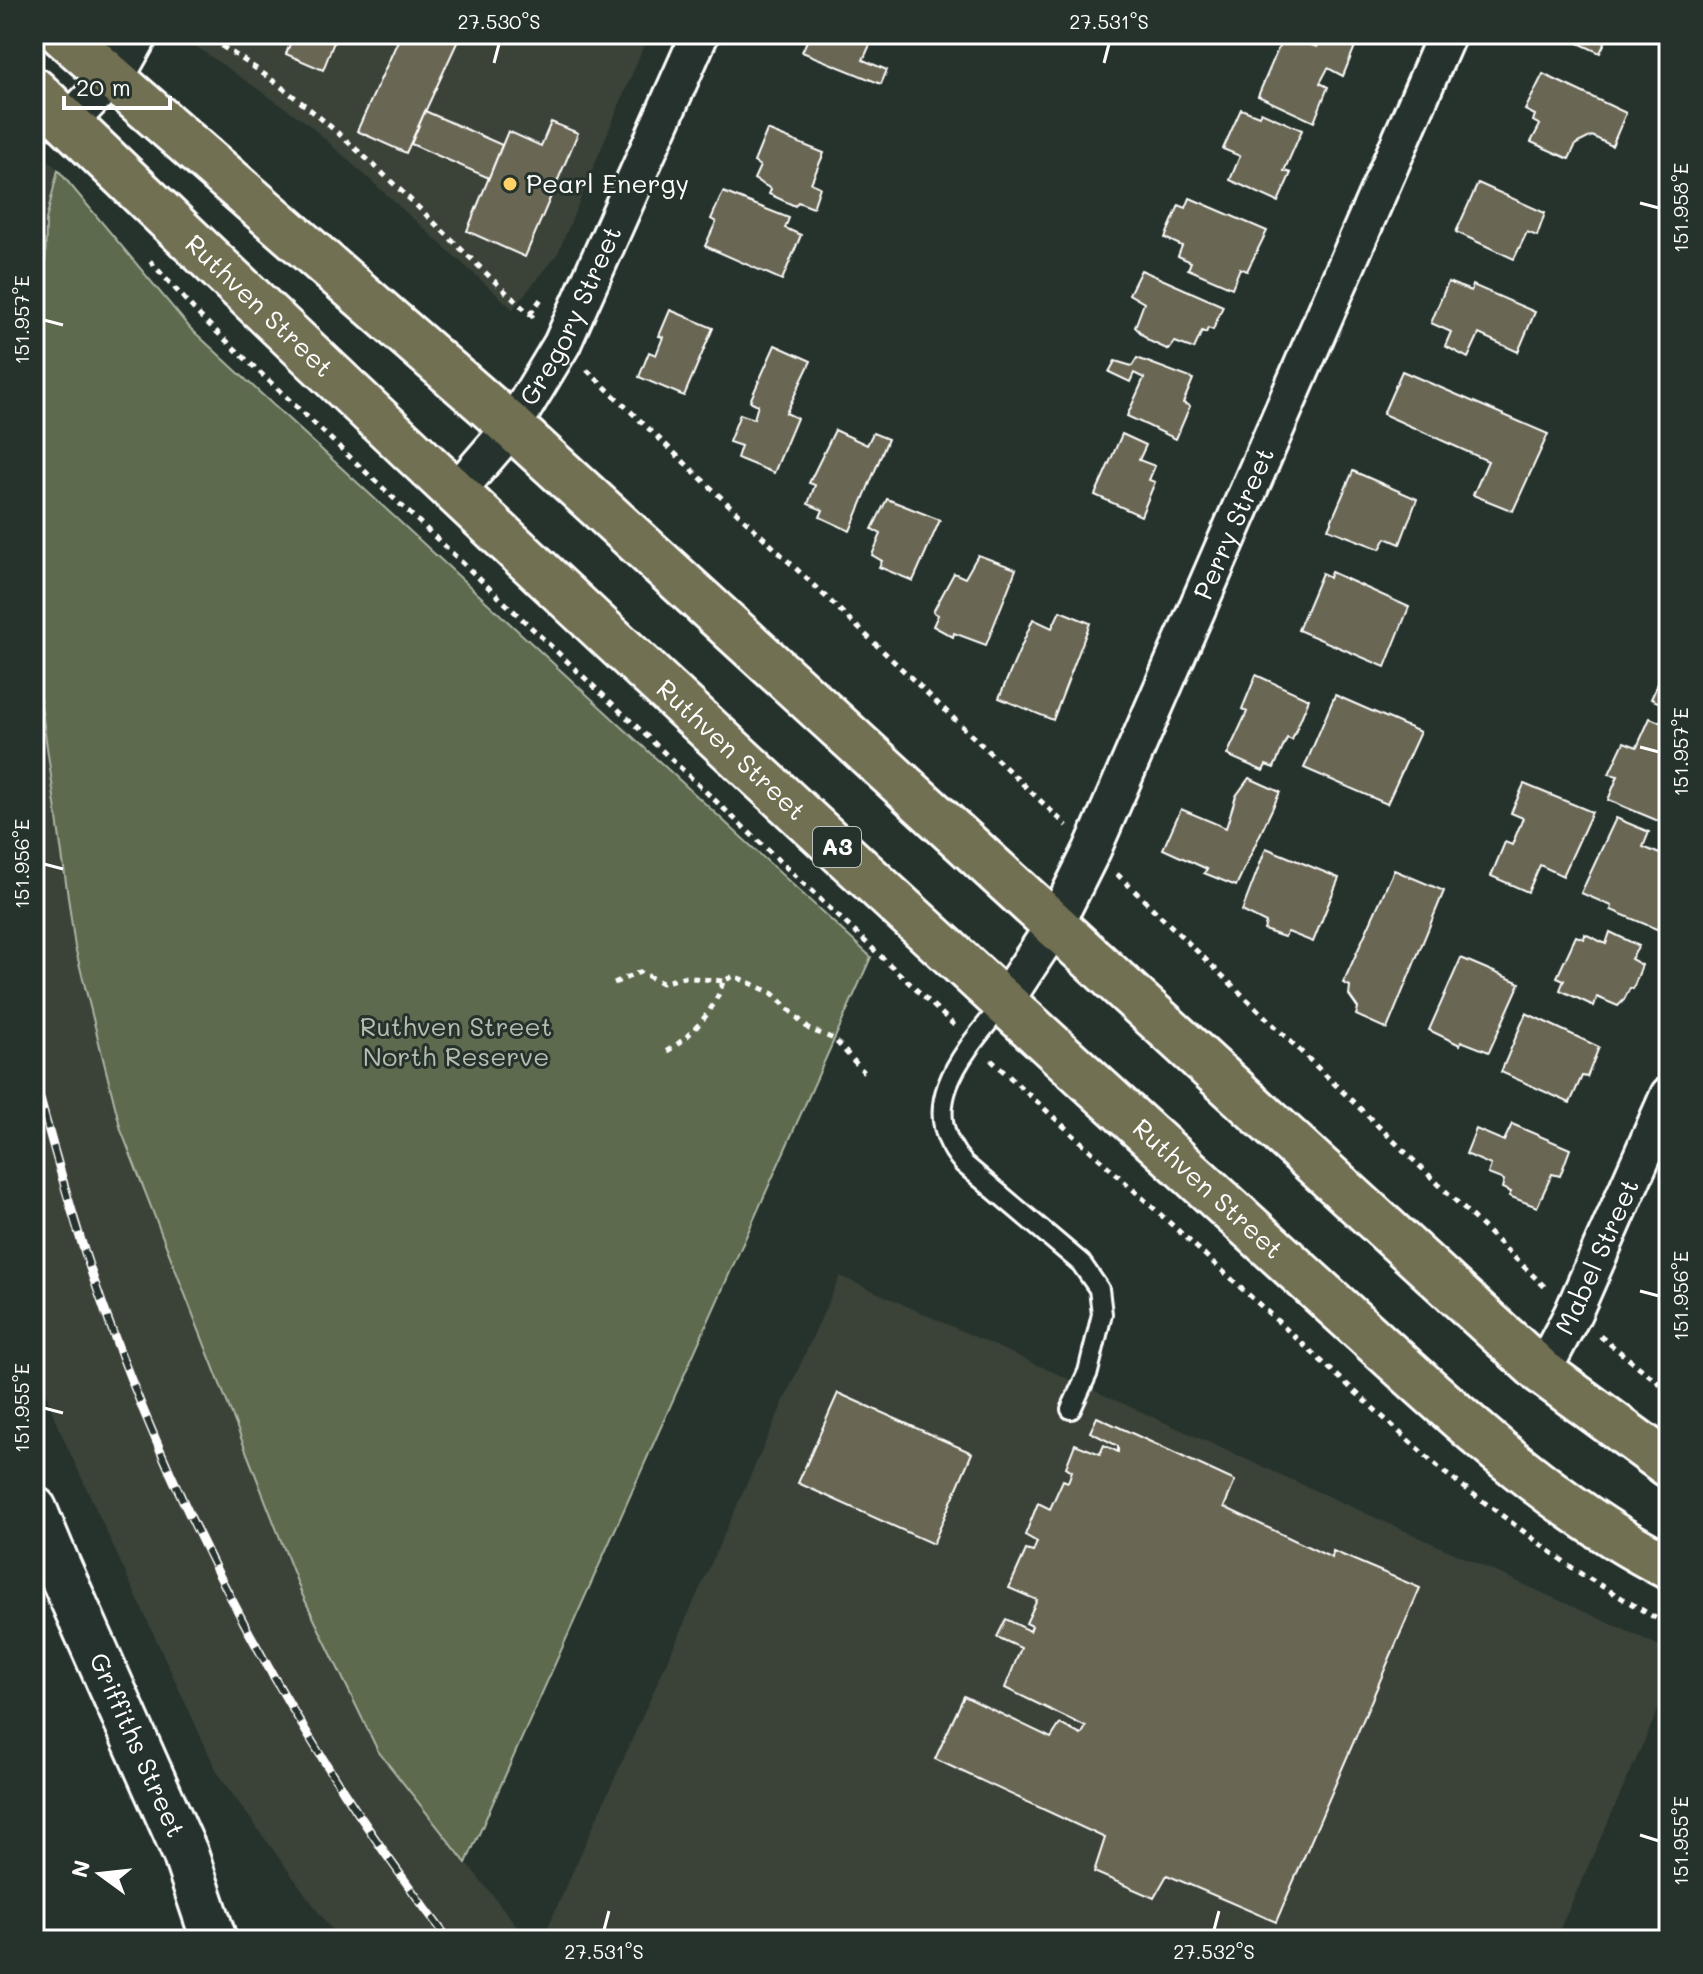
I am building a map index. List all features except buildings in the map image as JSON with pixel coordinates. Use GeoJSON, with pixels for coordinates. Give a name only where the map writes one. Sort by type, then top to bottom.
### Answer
{"type":"FeatureCollection","features":[{"type":"Feature","properties":{"kind":"highway"},"geometry":{"type":"LineString","coordinates":[[62,34],[512,427],[1542,1372],[1669,1465]]}},
{"type":"Feature","properties":{"kind":"highway","name":"Ruthven Street"},"geometry":{"type":"LineString","coordinates":[[34,90],[456,492],[1004,1002],[1442,1403],[1533,1479],[1657,1559]]}},
{"type":"Feature","properties":{"kind":"street"},"geometry":{"type":"LineString","coordinates":[[108,34],[112,77]]}},
{"type":"Feature","properties":{"kind":"street"},"geometry":{"type":"LineString","coordinates":[[68,123],[131,55],[140,34]]}},
{"type":"Feature","properties":{"kind":"street","name":"Gregory Street"},"geometry":{"type":"LineString","coordinates":[[456,492],[512,427],[562,344],[700,34]]}},
{"type":"Feature","properties":{"kind":"street","name":"Perry Street"},"geometry":{"type":"LineString","coordinates":[[1004,1002],[1054,926],[1092,850],[1447,34]]}},
{"type":"Feature","properties":{"kind":"street","name":"Mabel Street"},"geometry":{"type":"LineString","coordinates":[[1542,1372],[1573,1313],[1669,1095]]}},
{"type":"Feature","properties":{"kind":"street","name":"Griffiths Street"},"geometry":{"type":"LineString","coordinates":[[34,1509],[44,1542],[185,1853],[214,1940]]}},
{"type":"Feature","properties":{"kind":"lane"},"geometry":{"type":"LineString","coordinates":[[1004,1002],[955,1065],[945,1094],[944,1128],[955,1153],[1081,1263],[1092,1274],[1099,1289],[1102,1314],[1088,1372],[1071,1409]]}},
{"type":"Feature","properties":{"kind":"path"},"geometry":{"type":"LineString","coordinates":[[201,34],[235,53],[308,106],[562,344]]}},
{"type":"Feature","properties":{"kind":"path"},"geometry":{"type":"LineString","coordinates":[[148,259],[200,316],[972,1043],[1441,1470],[1578,1572],[1669,1626]]}},
{"type":"Feature","properties":{"kind":"path"},"geometry":{"type":"LineString","coordinates":[[614,983],[640,972],[662,983],[683,977],[723,981],[734,976],[744,978],[772,993],[809,1029],[834,1039],[864,1072]]}},
{"type":"Feature","properties":{"kind":"path"},"geometry":{"type":"LineString","coordinates":[[667,1051],[703,1018],[720,992],[723,981]]}},
{"type":"Feature","properties":{"kind":"shaded area"},"geometry":{"type":"Polygon","coordinates":[[[178,34],[638,34],[647,38],[558,253],[513,309],[307,123],[178,34]]]}},
{"type":"Feature","properties":{"kind":"shaded area"},"geometry":{"type":"Polygon","coordinates":[[[34,145],[58,170],[46,220],[38,683],[121,1130],[301,1592],[378,1751],[528,1940],[339,1940],[219,1776],[56,1422],[34,1360],[34,145]]]}},
{"type":"Feature","properties":{"kind":"shaded area"},"geometry":{"type":"Polygon","coordinates":[[[840,1276],[1669,1650],[1669,1686],[1555,1940],[542,1940],[840,1276]]]}},
{"type":"Feature","properties":{"kind":"green space","name":"Ruthven Street North Reserve"},"geometry":{"type":"Polygon","coordinates":[[[58,170],[190,328],[871,957],[466,1863],[378,1751],[301,1592],[121,1130],[75,947],[38,683],[46,220],[58,170]]]}},
{"type":"Feature","properties":{"kind":"railway"},"geometry":{"type":"LineString","coordinates":[[34,1077],[94,1280],[127,1368],[202,1541],[291,1707],[393,1865],[449,1940]]}},
{"type":"Feature","properties":{"kind":"place","name":"Pearl Energy"},"geometry":{"type":"Point","coordinates":[510,184]}}]}
